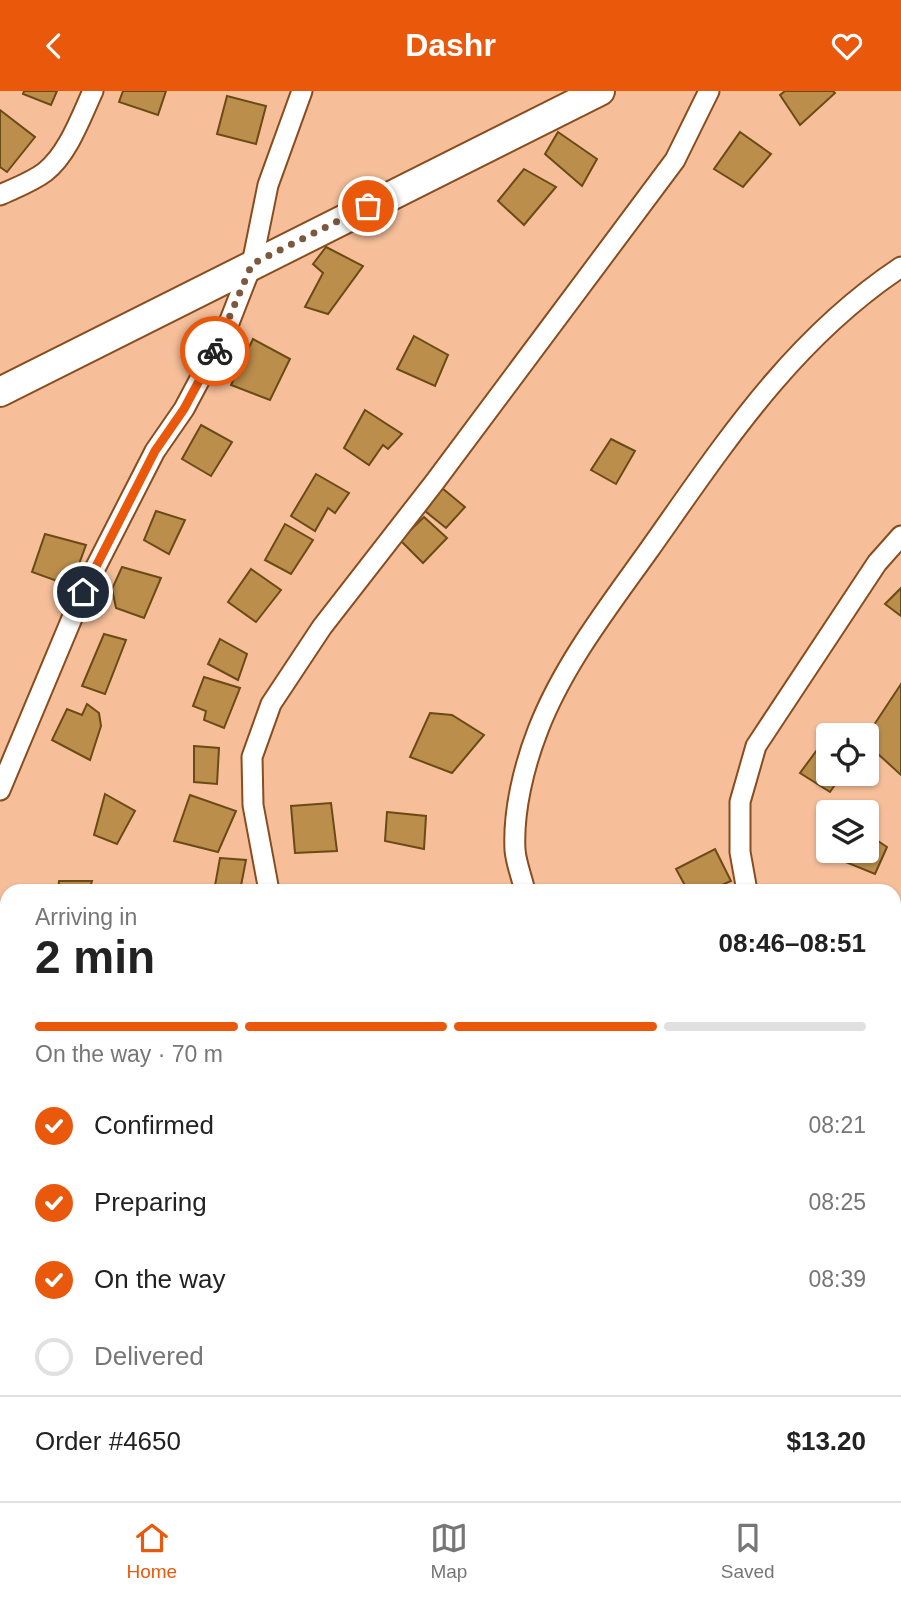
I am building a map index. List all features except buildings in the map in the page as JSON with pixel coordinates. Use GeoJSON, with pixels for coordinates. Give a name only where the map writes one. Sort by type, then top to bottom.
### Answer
{"type":"FeatureCollection","features":[{"type":"Feature","properties":{"kind":"street"},"geometry":{"type":"LineString","coordinates":[[0,195],[39,176],[54,162],[80,120],[93,91]]}},
{"type":"Feature","properties":{"kind":"street"},"geometry":{"type":"LineString","coordinates":[[0,790],[83,592],[155,451],[184,409],[227,328],[252,264],[268,185],[302,91]]}},
{"type":"Feature","properties":{"kind":"street"},"geometry":{"type":"LineString","coordinates":[[0,392],[600,91]]}},
{"type":"Feature","properties":{"kind":"street"},"geometry":{"type":"LineString","coordinates":[[268,884],[253,805],[252,757],[271,704],[321,627],[676,160],[709,91]]}},
{"type":"Feature","properties":{"kind":"street"},"geometry":{"type":"LineString","coordinates":[[524,884],[515,851],[519,797],[538,730],[570,667],[608,608],[750,407],[802,349],[865,291],[901,267]]}},
{"type":"Feature","properties":{"kind":"street"},"geometry":{"type":"LineString","coordinates":[[746,884],[740,852],[740,802],[756,746],[877,563],[901,535]]}},
{"type":"Feature","properties":{"kind":"way so far"},"geometry":{"type":"LineString","coordinates":[[215,351],[252,264],[368,206]]}},
{"type":"Feature","properties":{"kind":"route"},"geometry":{"type":"LineString","coordinates":[[83,592],[155,451],[184,409],[215,351]]}}]}
